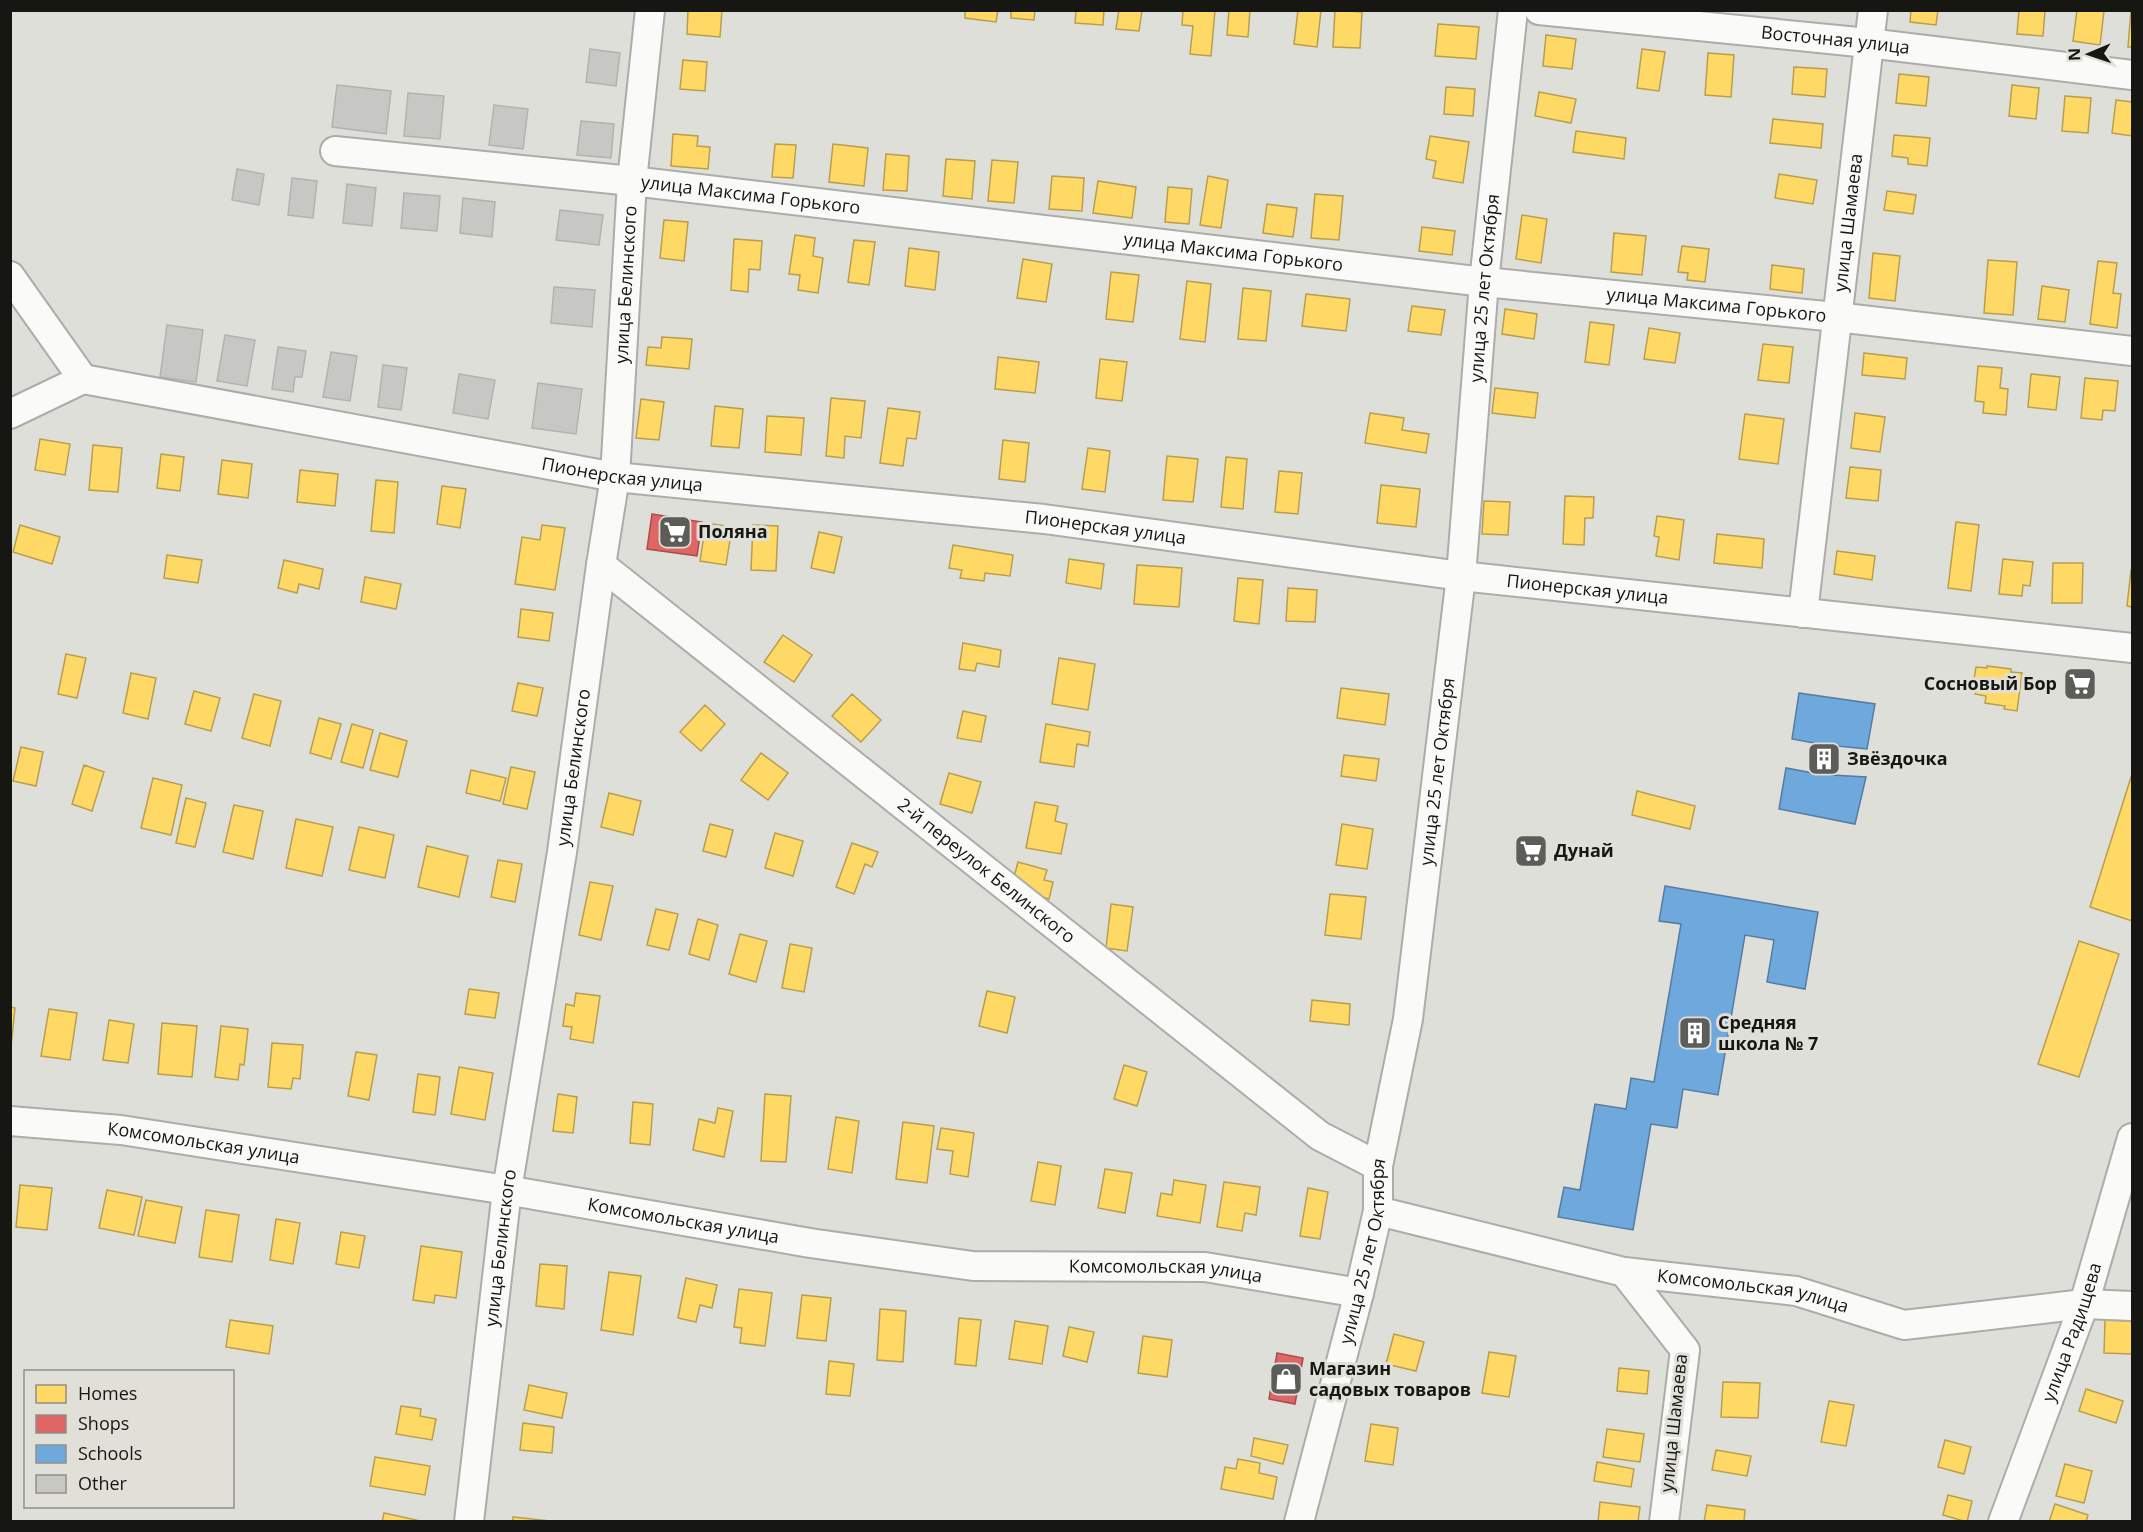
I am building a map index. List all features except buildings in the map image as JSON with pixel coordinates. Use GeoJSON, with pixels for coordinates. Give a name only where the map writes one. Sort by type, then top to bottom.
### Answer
{"type":"FeatureCollection","features":[{"type":"Feature","properties":{"kind":"street","name":"улица Белинского"},"geometry":{"type":"LineString","coordinates":[[469,1521],[507,1190],[562,852],[615,477],[632,181],[650,10]]}},
{"type":"Feature","properties":{"kind":"street","name":"улица 25 лет Октября"},"geometry":{"type":"LineString","coordinates":[[1299,1521],[1359,1293],[1378,1211],[1378,1166],[1408,1019],[1461,576],[1484,282],[1513,10]]}},
{"type":"Feature","properties":{"kind":"street","name":"Восточная улица"},"geometry":{"type":"LineString","coordinates":[[1539,10],[1868,43],[2133,75]]}},
{"type":"Feature","properties":{"kind":"street","name":"улица Шамаева"},"geometry":{"type":"LineString","coordinates":[[1803,613],[1873,10]]}},
{"type":"Feature","properties":{"kind":"street","name":"улица Максима Горького"},"geometry":{"type":"LineString","coordinates":[[335,151],[632,181],[1484,282],[1836,317],[2133,351]]}},
{"type":"Feature","properties":{"kind":"street"},"geometry":{"type":"LineString","coordinates":[[10,276],[83,379],[10,414]]}},
{"type":"Feature","properties":{"kind":"street","name":"Пионерская улица"},"geometry":{"type":"LineString","coordinates":[[83,379],[615,477],[1044,519],[1461,576],[2133,648]]}},
{"type":"Feature","properties":{"kind":"street","name":"2-й переулок Белинского"},"geometry":{"type":"LineString","coordinates":[[601,565],[1320,1136],[1378,1166]]}},
{"type":"Feature","properties":{"kind":"street","name":"Комсомольская улица"},"geometry":{"type":"LineString","coordinates":[[10,1121],[121,1130],[507,1190],[810,1243],[973,1266],[1205,1267],[1359,1293]]}},
{"type":"Feature","properties":{"kind":"street","name":"улица Радищева"},"geometry":{"type":"LineString","coordinates":[[2004,1521],[2084,1304],[2133,1138]]}},
{"type":"Feature","properties":{"kind":"street","name":"Комсомольская улица"},"geometry":{"type":"LineString","coordinates":[[1378,1211],[1624,1272],[1796,1291],[1904,1325],[2084,1304],[2133,1306]]}},
{"type":"Feature","properties":{"kind":"street","name":"улица Шамаева"},"geometry":{"type":"LineString","coordinates":[[1624,1272],[1685,1350],[1664,1521]]}},
{"type":"Feature","properties":{"kind":"place","name":"Поляна"},"geometry":{"type":"Point","coordinates":[675,532]}},
{"type":"Feature","properties":{"kind":"place","name":"Сосновый Бор"},"geometry":{"type":"Point","coordinates":[2080,684]}},
{"type":"Feature","properties":{"kind":"place","name":"Звёздочка"},"geometry":{"type":"Point","coordinates":[1824,759]}},
{"type":"Feature","properties":{"kind":"place","name":"Дунай"},"geometry":{"type":"Point","coordinates":[1531,851]}},
{"type":"Feature","properties":{"kind":"place","name":"Средняя школа № 7"},"geometry":{"type":"Point","coordinates":[1695,1033]}},
{"type":"Feature","properties":{"kind":"place","name":"Магазин садовых товаров"},"geometry":{"type":"Point","coordinates":[1286,1379]}}]}
